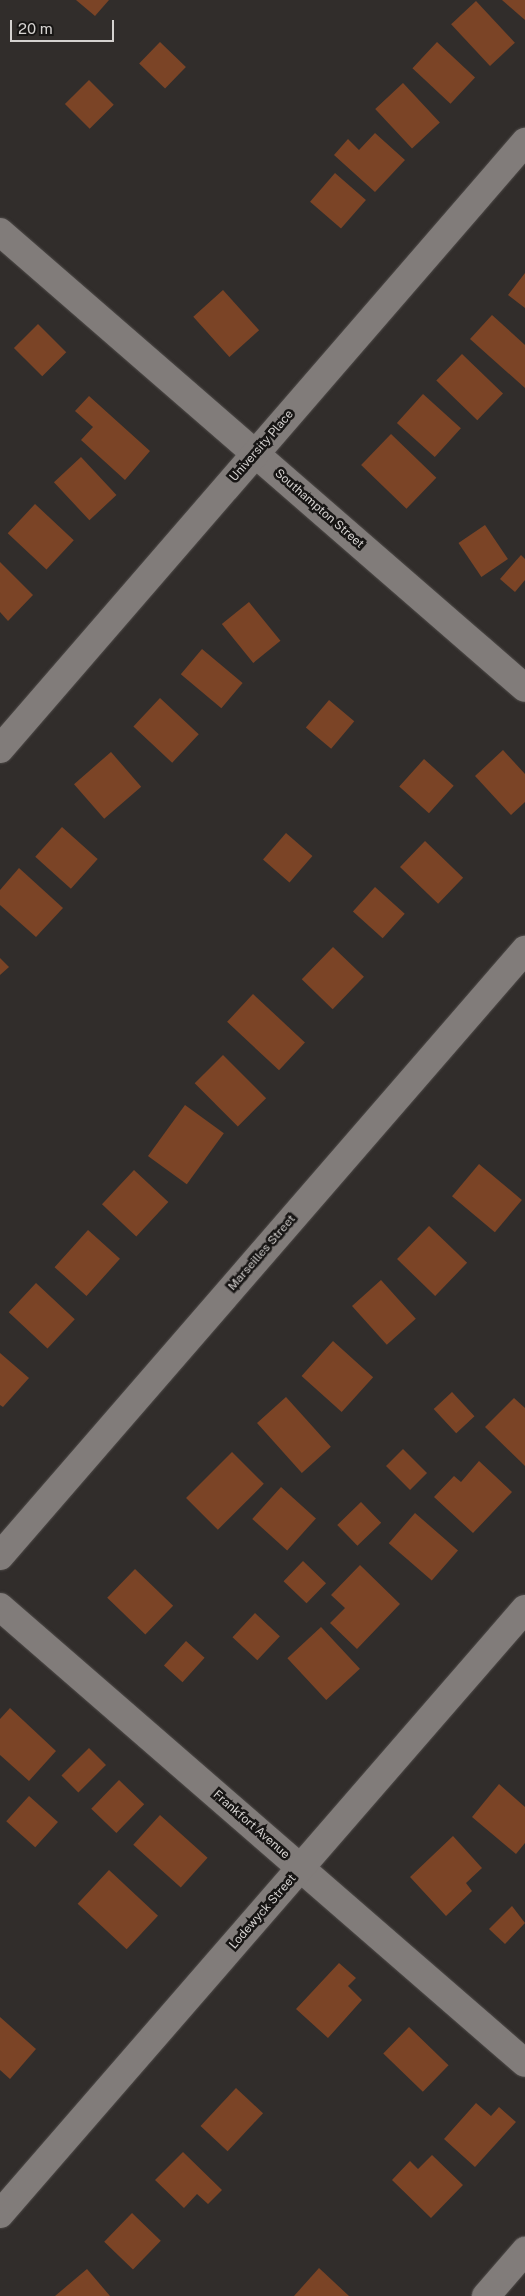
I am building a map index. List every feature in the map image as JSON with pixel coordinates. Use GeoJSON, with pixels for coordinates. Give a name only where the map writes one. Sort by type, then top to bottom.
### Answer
{"type":"FeatureCollection","features":[{"type":"Feature","properties":{"kind":"street","name":"University Place"},"geometry":{"type":"LineString","coordinates":[[0,749],[525,142]]}},
{"type":"Feature","properties":{"kind":"street","name":"Southampton Street"},"geometry":{"type":"LineString","coordinates":[[0,232],[525,688]]}},
{"type":"Feature","properties":{"kind":"street","name":"Marseilles Street"},"geometry":{"type":"LineString","coordinates":[[0,1556],[525,950]]}},
{"type":"Feature","properties":{"kind":"street","name":"Frankfort Avenue"},"geometry":{"type":"LineString","coordinates":[[0,1607],[525,2063]]}},
{"type":"Feature","properties":{"kind":"street","name":"Lodewyck Street"},"geometry":{"type":"LineString","coordinates":[[0,2214],[525,1609]]}},
{"type":"Feature","properties":{"kind":"street"},"geometry":{"type":"LineString","coordinates":[[486,2296],[525,2251]]}},
{"type":"Feature","properties":{"kind":"building"},"geometry":{"type":"Polygon","coordinates":[[[76,0],[109,0],[95,16],[76,0]]]}},
{"type":"Feature","properties":{"kind":"building"},"geometry":{"type":"Polygon","coordinates":[[[502,0],[525,0],[525,20],[502,0]]]}},
{"type":"Feature","properties":{"kind":"building"},"geometry":{"type":"Polygon","coordinates":[[[476,1],[515,43],[490,66],[451,24],[476,1]]]}},
{"type":"Feature","properties":{"kind":"building"},"geometry":{"type":"Polygon","coordinates":[[[160,42],[186,67],[165,89],[139,64],[160,42]]]}},
{"type":"Feature","properties":{"kind":"building"},"geometry":{"type":"Polygon","coordinates":[[[437,42],[475,77],[450,104],[412,68],[437,42]]]}},
{"type":"Feature","properties":{"kind":"building"},"geometry":{"type":"Polygon","coordinates":[[[89,80],[114,105],[90,129],[65,104],[89,80]]]}},
{"type":"Feature","properties":{"kind":"building"},"geometry":{"type":"Polygon","coordinates":[[[403,83],[440,122],[412,148],[375,109],[403,83]]]}},
{"type":"Feature","properties":{"kind":"building"},"geometry":{"type":"Polygon","coordinates":[[[375,133],[405,160],[375,192],[334,155],[348,139],[359,150],[375,133]]]}},
{"type":"Feature","properties":{"kind":"building"},"geometry":{"type":"Polygon","coordinates":[[[335,173],[366,200],[341,229],[310,202],[335,173]]]}},
{"type":"Feature","properties":{"kind":"building"},"geometry":{"type":"Polygon","coordinates":[[[525,273],[525,308],[508,295],[525,273]]]}},
{"type":"Feature","properties":{"kind":"building"},"geometry":{"type":"Polygon","coordinates":[[[223,290],[259,330],[229,357],[193,317],[223,290]]]}},
{"type":"Feature","properties":{"kind":"building"},"geometry":{"type":"Polygon","coordinates":[[[492,315],[525,345],[525,388],[470,339],[492,315]]]}},
{"type":"Feature","properties":{"kind":"building"},"geometry":{"type":"Polygon","coordinates":[[[38,324],[66,352],[42,376],[14,348],[38,324]]]}},
{"type":"Feature","properties":{"kind":"building"},"geometry":{"type":"Polygon","coordinates":[[[462,354],[503,394],[477,420],[436,381],[462,354]]]}},
{"type":"Feature","properties":{"kind":"building"},"geometry":{"type":"Polygon","coordinates":[[[423,394],[461,428],[435,457],[397,423],[423,394]]]}},
{"type":"Feature","properties":{"kind":"building"},"geometry":{"type":"Polygon","coordinates":[[[89,396],[150,451],[125,480],[81,440],[93,427],[75,411],[89,396]]]}},
{"type":"Feature","properties":{"kind":"building"},"geometry":{"type":"Polygon","coordinates":[[[391,434],[436,478],[406,509],[361,465],[391,434]]]}},
{"type":"Feature","properties":{"kind":"building"},"geometry":{"type":"Polygon","coordinates":[[[81,457],[116,495],[89,520],[54,482],[81,457]]]}},
{"type":"Feature","properties":{"kind":"building"},"geometry":{"type":"Polygon","coordinates":[[[35,504],[74,540],[46,569],[8,533],[35,504]]]}},
{"type":"Feature","properties":{"kind":"building"},"geometry":{"type":"Polygon","coordinates":[[[485,525],[508,559],[481,577],[458,543],[485,525]]]}},
{"type":"Feature","properties":{"kind":"building"},"geometry":{"type":"Polygon","coordinates":[[[521,555],[525,559],[525,580],[515,592],[500,579],[521,555]]]}},
{"type":"Feature","properties":{"kind":"building"},"geometry":{"type":"Polygon","coordinates":[[[0,562],[33,595],[8,621],[0,612],[0,562]]]}},
{"type":"Feature","properties":{"kind":"building"},"geometry":{"type":"Polygon","coordinates":[[[249,602],[280,641],[253,663],[222,624],[249,602]]]}},
{"type":"Feature","properties":{"kind":"building"},"geometry":{"type":"Polygon","coordinates":[[[202,649],[243,683],[221,708],[181,674],[202,649]]]}},
{"type":"Feature","properties":{"kind":"building"},"geometry":{"type":"Polygon","coordinates":[[[160,698],[199,734],[172,763],[133,727],[160,698]]]}},
{"type":"Feature","properties":{"kind":"building"},"geometry":{"type":"Polygon","coordinates":[[[329,700],[354,721],[331,749],[306,728],[329,700]]]}},
{"type":"Feature","properties":{"kind":"building"},"geometry":{"type":"Polygon","coordinates":[[[503,750],[525,774],[525,802],[511,815],[475,776],[503,750]]]}},
{"type":"Feature","properties":{"kind":"building"},"geometry":{"type":"Polygon","coordinates":[[[111,752],[141,787],[104,819],[74,784],[111,752]]]}},
{"type":"Feature","properties":{"kind":"building"},"geometry":{"type":"Polygon","coordinates":[[[424,759],[454,786],[429,813],[399,786],[424,759]]]}},
{"type":"Feature","properties":{"kind":"building"},"geometry":{"type":"Polygon","coordinates":[[[62,827],[98,859],[71,889],[35,857],[62,827]]]}},
{"type":"Feature","properties":{"kind":"building"},"geometry":{"type":"Polygon","coordinates":[[[286,833],[312,856],[289,882],[263,859],[286,833]]]}},
{"type":"Feature","properties":{"kind":"building"},"geometry":{"type":"Polygon","coordinates":[[[425,841],[463,878],[438,904],[400,867],[425,841]]]}},
{"type":"Feature","properties":{"kind":"building"},"geometry":{"type":"Polygon","coordinates":[[[19,868],[63,908],[36,937],[0,905],[0,890],[19,868]]]}},
{"type":"Feature","properties":{"kind":"building"},"geometry":{"type":"Polygon","coordinates":[[[375,887],[405,914],[383,938],[353,912],[375,887]]]}},
{"type":"Feature","properties":{"kind":"building"},"geometry":{"type":"Polygon","coordinates":[[[333,947],[364,977],[333,1009],[302,979],[333,947]]]}},
{"type":"Feature","properties":{"kind":"building"},"geometry":{"type":"Polygon","coordinates":[[[0,958],[9,967],[0,975],[0,958]]]}},
{"type":"Feature","properties":{"kind":"building"},"geometry":{"type":"Polygon","coordinates":[[[253,994],[305,1042],[279,1070],[227,1022],[253,994]]]}},
{"type":"Feature","properties":{"kind":"building"},"geometry":{"type":"Polygon","coordinates":[[[223,1055],[266,1098],[238,1126],[195,1083],[223,1055]]]}},
{"type":"Feature","properties":{"kind":"building"},"geometry":{"type":"Polygon","coordinates":[[[185,1105],[224,1133],[187,1184],[148,1156],[185,1105]]]}},
{"type":"Feature","properties":{"kind":"building"},"geometry":{"type":"Polygon","coordinates":[[[479,1164],[522,1200],[495,1232],[452,1196],[479,1164]]]}},
{"type":"Feature","properties":{"kind":"building"},"geometry":{"type":"Polygon","coordinates":[[[134,1170],[168,1202],[136,1236],[102,1204],[134,1170]]]}},
{"type":"Feature","properties":{"kind":"building"},"geometry":{"type":"Polygon","coordinates":[[[429,1226],[467,1263],[435,1296],[397,1259],[429,1226]]]}},
{"type":"Feature","properties":{"kind":"building"},"geometry":{"type":"Polygon","coordinates":[[[88,1230],[120,1259],[86,1296],[55,1267],[88,1230]]]}},
{"type":"Feature","properties":{"kind":"building"},"geometry":{"type":"Polygon","coordinates":[[[381,1280],[416,1319],[387,1345],[352,1306],[381,1280]]]}},
{"type":"Feature","properties":{"kind":"building"},"geometry":{"type":"Polygon","coordinates":[[[36,1283],[75,1319],[47,1348],[9,1312],[36,1283]]]}},
{"type":"Feature","properties":{"kind":"building"},"geometry":{"type":"Polygon","coordinates":[[[333,1341],[373,1377],[342,1412],[302,1376],[333,1341]]]}},
{"type":"Feature","properties":{"kind":"building"},"geometry":{"type":"Polygon","coordinates":[[[0,1353],[29,1378],[3,1407],[0,1405],[0,1353]]]}},
{"type":"Feature","properties":{"kind":"building"},"geometry":{"type":"Polygon","coordinates":[[[452,1392],[475,1416],[456,1433],[434,1409],[452,1392]]]}},
{"type":"Feature","properties":{"kind":"building"},"geometry":{"type":"Polygon","coordinates":[[[286,1397],[331,1447],[302,1473],[257,1423],[286,1397]]]}},
{"type":"Feature","properties":{"kind":"building"},"geometry":{"type":"Polygon","coordinates":[[[514,1398],[525,1408],[525,1466],[485,1427],[514,1398]]]}},
{"type":"Feature","properties":{"kind":"building"},"geometry":{"type":"Polygon","coordinates":[[[403,1449],[427,1473],[410,1490],[386,1466],[403,1449]]]}},
{"type":"Feature","properties":{"kind":"building"},"geometry":{"type":"Polygon","coordinates":[[[232,1452],[264,1484],[218,1530],[186,1498],[232,1452]]]}},
{"type":"Feature","properties":{"kind":"building"},"geometry":{"type":"Polygon","coordinates":[[[479,1461],[512,1492],[473,1533],[434,1497],[454,1476],[461,1482],[479,1461]]]}},
{"type":"Feature","properties":{"kind":"building"},"geometry":{"type":"Polygon","coordinates":[[[281,1487],[316,1518],[287,1550],[252,1519],[281,1487]]]}},
{"type":"Feature","properties":{"kind":"building"},"geometry":{"type":"Polygon","coordinates":[[[361,1502],[381,1523],[357,1546],[337,1525],[361,1502]]]}},
{"type":"Feature","properties":{"kind":"building"},"geometry":{"type":"Polygon","coordinates":[[[415,1513],[458,1550],[432,1581],[389,1543],[415,1513]]]}},
{"type":"Feature","properties":{"kind":"building"},"geometry":{"type":"Polygon","coordinates":[[[303,1561],[326,1583],[307,1603],[284,1581],[303,1561]]]}},
{"type":"Feature","properties":{"kind":"building"},"geometry":{"type":"Polygon","coordinates":[[[360,1565],[400,1604],[357,1649],[330,1623],[345,1608],[331,1595],[360,1565]]]}},
{"type":"Feature","properties":{"kind":"building"},"geometry":{"type":"Polygon","coordinates":[[[135,1569],[173,1606],[145,1635],[107,1598],[135,1569]]]}},
{"type":"Feature","properties":{"kind":"building"},"geometry":{"type":"Polygon","coordinates":[[[255,1613],[280,1636],[257,1660],[232,1637],[255,1613]]]}},
{"type":"Feature","properties":{"kind":"building"},"geometry":{"type":"Polygon","coordinates":[[[321,1627],[360,1669],[326,1700],[287,1658],[321,1627]]]}},
{"type":"Feature","properties":{"kind":"building"},"geometry":{"type":"Polygon","coordinates":[[[186,1641],[205,1658],[182,1682],[164,1666],[186,1641]]]}},
{"type":"Feature","properties":{"kind":"building"},"geometry":{"type":"Polygon","coordinates":[[[10,1708],[56,1751],[29,1781],[0,1755],[0,1719],[10,1708]]]}},
{"type":"Feature","properties":{"kind":"building"},"geometry":{"type":"Polygon","coordinates":[[[89,1748],[106,1765],[78,1793],[61,1776],[89,1748]]]}},
{"type":"Feature","properties":{"kind":"building"},"geometry":{"type":"Polygon","coordinates":[[[119,1780],[144,1804],[116,1833],[91,1809],[119,1780]]]}},
{"type":"Feature","properties":{"kind":"building"},"geometry":{"type":"Polygon","coordinates":[[[499,1784],[525,1807],[525,1843],[516,1854],[472,1817],[499,1784]]]}},
{"type":"Feature","properties":{"kind":"building"},"geometry":{"type":"Polygon","coordinates":[[[29,1796],[58,1822],[35,1847],[6,1821],[29,1796]]]}},
{"type":"Feature","properties":{"kind":"building"},"geometry":{"type":"Polygon","coordinates":[[[160,1815],[208,1858],[181,1888],[133,1845],[160,1815]]]}},
{"type":"Feature","properties":{"kind":"building"},"geometry":{"type":"Polygon","coordinates":[[[453,1836],[482,1868],[466,1883],[472,1891],[446,1916],[410,1877],[453,1836]]]}},
{"type":"Feature","properties":{"kind":"building"},"geometry":{"type":"Polygon","coordinates":[[[109,1870],[158,1916],[127,1949],[78,1904],[109,1870]]]}},
{"type":"Feature","properties":{"kind":"building"},"geometry":{"type":"Polygon","coordinates":[[[512,1906],[525,1923],[505,1944],[489,1929],[512,1906]]]}},
{"type":"Feature","properties":{"kind":"building"},"geometry":{"type":"Polygon","coordinates":[[[339,1963],[356,1978],[348,1986],[362,2000],[328,2038],[296,2009],[339,1963]]]}},
{"type":"Feature","properties":{"kind":"building"},"geometry":{"type":"Polygon","coordinates":[[[0,2017],[36,2049],[10,2079],[0,2070],[0,2017]]]}},
{"type":"Feature","properties":{"kind":"building"},"geometry":{"type":"Polygon","coordinates":[[[409,2027],[449,2065],[423,2092],[383,2054],[409,2027]]]}},
{"type":"Feature","properties":{"kind":"building"},"geometry":{"type":"Polygon","coordinates":[[[236,2088],[263,2113],[228,2151],[201,2126],[236,2088]]]}},
{"type":"Feature","properties":{"kind":"building"},"geometry":{"type":"Polygon","coordinates":[[[476,2103],[491,2116],[499,2107],[516,2122],[475,2167],[444,2139],[476,2103]]]}},
{"type":"Feature","properties":{"kind":"building"},"geometry":{"type":"Polygon","coordinates":[[[183,2152],[222,2190],[208,2204],[197,2194],[184,2208],[155,2180],[183,2152]]]}},
{"type":"Feature","properties":{"kind":"building"},"geometry":{"type":"Polygon","coordinates":[[[432,2155],[463,2185],[431,2218],[392,2180],[410,2161],[418,2169],[432,2155]]]}},
{"type":"Feature","properties":{"kind":"building"},"geometry":{"type":"Polygon","coordinates":[[[132,2213],[161,2241],[133,2270],[104,2242],[132,2213]]]}},
{"type":"Feature","properties":{"kind":"building"},"geometry":{"type":"Polygon","coordinates":[[[319,2268],[349,2296],[294,2296],[319,2268]]]}},
{"type":"Feature","properties":{"kind":"building"},"geometry":{"type":"Polygon","coordinates":[[[87,2269],[110,2296],[55,2296],[87,2269]]]}}]}
